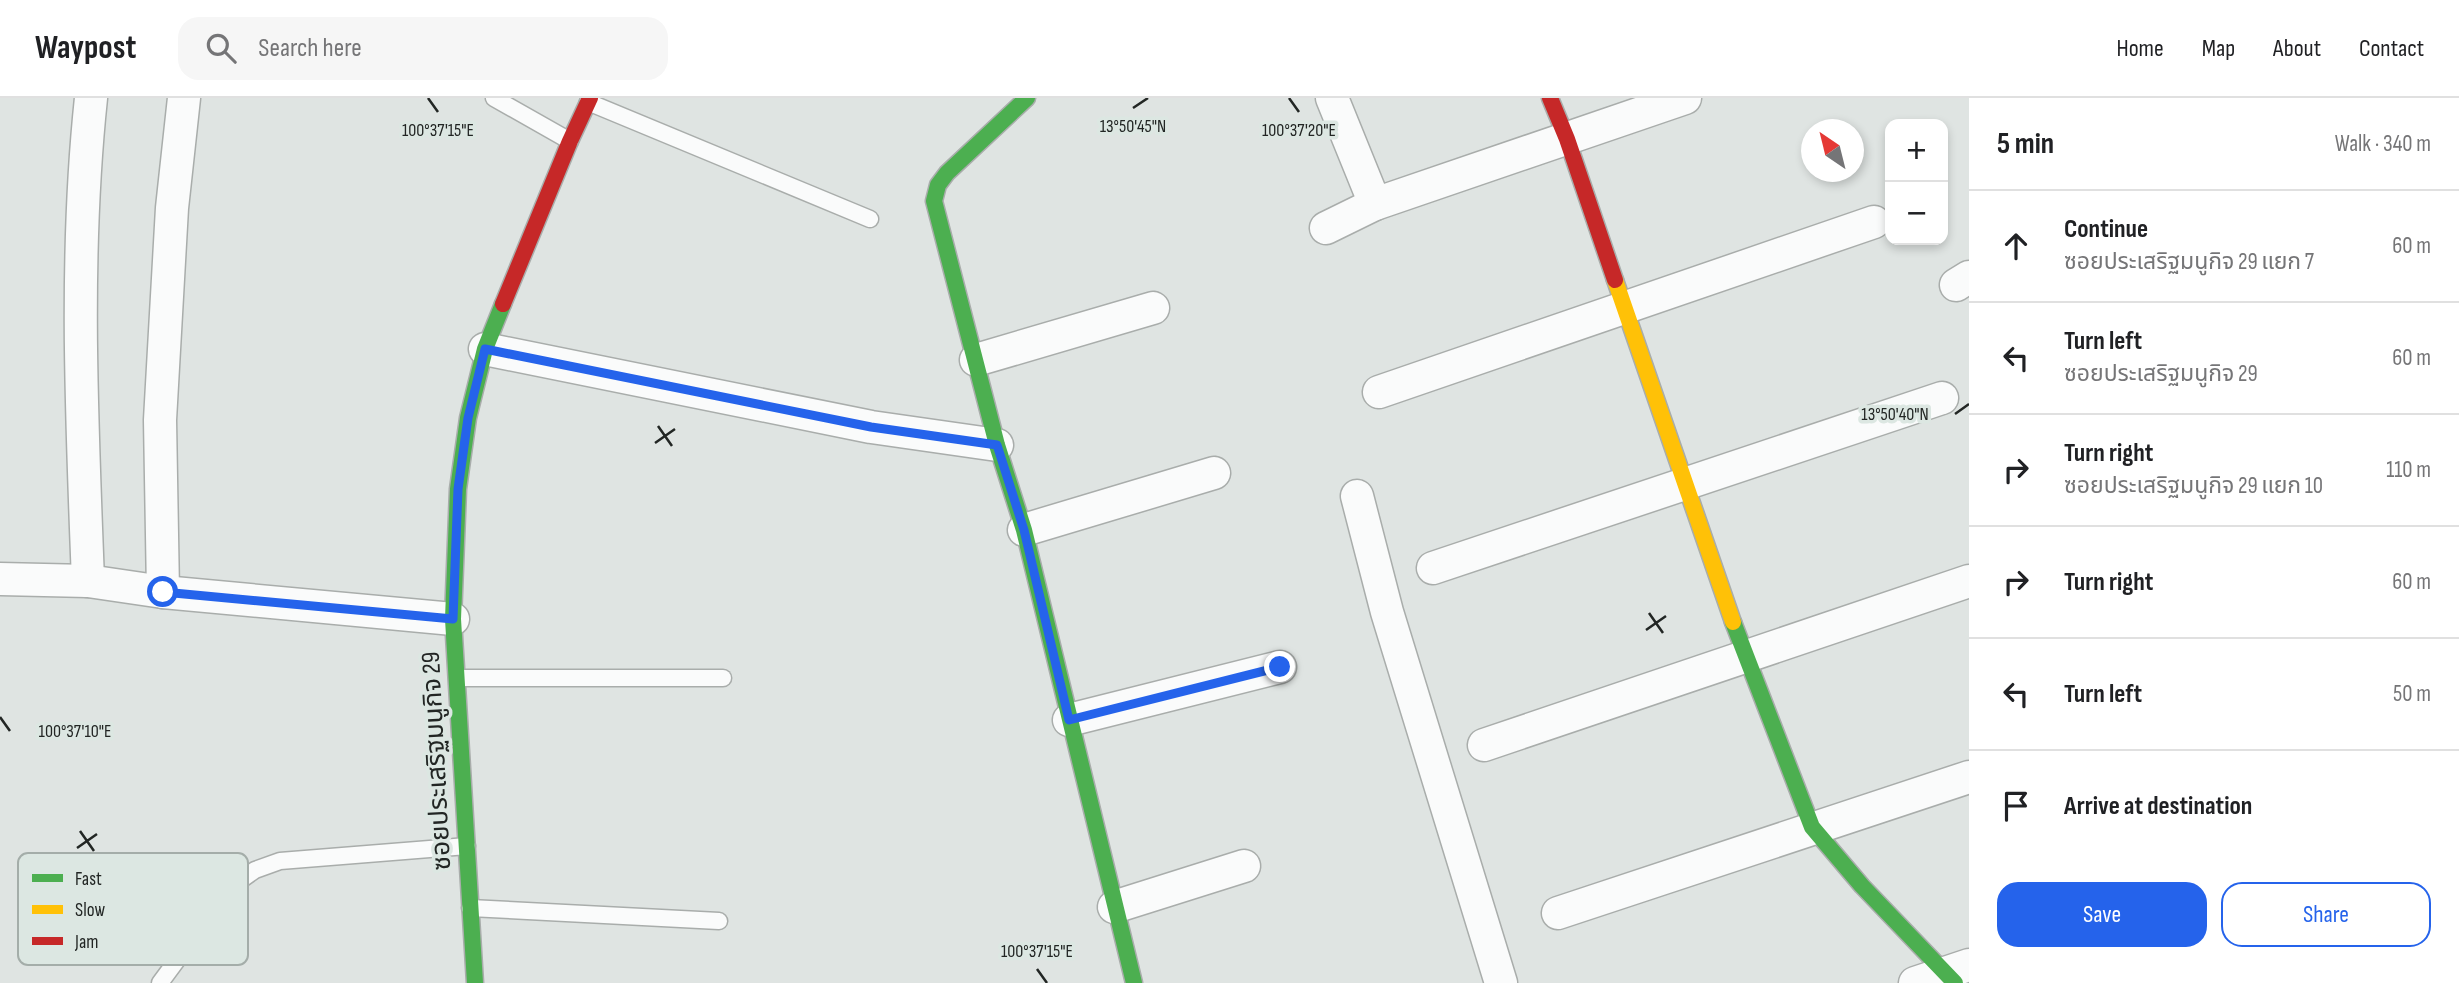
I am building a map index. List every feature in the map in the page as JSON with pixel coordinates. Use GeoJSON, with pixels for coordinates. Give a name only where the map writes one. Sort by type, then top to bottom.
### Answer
{"type":"FeatureCollection","features":[{"type":"Feature","properties":{"kind":"street"},"geometry":{"type":"LineString","coordinates":[[88,581],[81,403],[83,169],[91,98]]}},
{"type":"Feature","properties":{"kind":"street"},"geometry":{"type":"LineString","coordinates":[[163,592],[160,420],[172,208],[184,98]]}},
{"type":"Feature","properties":{"kind":"street"},"geometry":{"type":"LineString","coordinates":[[1027,98],[947,173],[938,185],[934,201],[997,445],[1024,530],[1134,983]]}},
{"type":"Feature","properties":{"kind":"street"},"geometry":{"type":"LineString","coordinates":[[1332,98],[1375,204]]}},
{"type":"Feature","properties":{"kind":"street"},"geometry":{"type":"LineString","coordinates":[[1550,98],[1567,139],[1745,656],[1812,827],[1862,886],[1957,973]]}},
{"type":"Feature","properties":{"kind":"street"},"geometry":{"type":"LineString","coordinates":[[1326,228],[1375,204],[1685,98]]}},
{"type":"Feature","properties":{"kind":"street","name":"ซอยประเสริฐมนูกิจ 29"},"geometry":{"type":"LineString","coordinates":[[475,983],[453,619],[458,489],[468,418],[485,349],[589,100]]}},
{"type":"Feature","properties":{"kind":"street"},"geometry":{"type":"LineString","coordinates":[[1379,392],[1874,222]]}},
{"type":"Feature","properties":{"kind":"street"},"geometry":{"type":"LineString","coordinates":[[976,360],[1153,308]]}},
{"type":"Feature","properties":{"kind":"street"},"geometry":{"type":"LineString","coordinates":[[485,349],[871,427],[997,445]]}},
{"type":"Feature","properties":{"kind":"street"},"geometry":{"type":"LineString","coordinates":[[1433,568],[1942,398]]}},
{"type":"Feature","properties":{"kind":"street"},"geometry":{"type":"LineString","coordinates":[[1024,530],[1214,473]]}},
{"type":"Feature","properties":{"kind":"street"},"geometry":{"type":"LineString","coordinates":[[1357,496],[1387,612],[1501,983]]}},
{"type":"Feature","properties":{"kind":"street"},"geometry":{"type":"LineString","coordinates":[[0,579],[88,581],[163,592],[453,619]]}},
{"type":"Feature","properties":{"kind":"street"},"geometry":{"type":"LineString","coordinates":[[1484,745],[1969,581]]}},
{"type":"Feature","properties":{"kind":"street"},"geometry":{"type":"LineString","coordinates":[[1069,720],[1280,667]]}},
{"type":"Feature","properties":{"kind":"street"},"geometry":{"type":"LineString","coordinates":[[1558,913],[1969,777]]}},
{"type":"Feature","properties":{"kind":"street"},"geometry":{"type":"LineString","coordinates":[[1114,907],[1244,866]]}},
{"type":"Feature","properties":{"kind":"street"},"geometry":{"type":"LineString","coordinates":[[1915,983],[1957,973]]}},
{"type":"Feature","properties":{"kind":"lane"},"geometry":{"type":"LineString","coordinates":[[494,98],[570,141]]}},
{"type":"Feature","properties":{"kind":"lane"},"geometry":{"type":"LineString","coordinates":[[589,100],[870,219]]}},
{"type":"Feature","properties":{"kind":"lane"},"geometry":{"type":"LineString","coordinates":[[457,678],[723,678]]}},
{"type":"Feature","properties":{"kind":"lane"},"geometry":{"type":"LineString","coordinates":[[248,875],[280,861],[467,846]]}},
{"type":"Feature","properties":{"kind":"lane"},"geometry":{"type":"LineString","coordinates":[[470,908],[719,921]]}},
{"type":"Feature","properties":{"kind":"lane"},"geometry":{"type":"LineString","coordinates":[[160,983],[173,965]]}},
{"type":"Feature","properties":{"kind":"traffic: fast"},"geometry":{"type":"LineString","coordinates":[[1027,98],[947,173],[938,185],[934,201],[997,445],[1024,530],[1134,983]]}},
{"type":"Feature","properties":{"kind":"traffic: fast"},"geometry":{"type":"LineString","coordinates":[[475,983],[453,619],[458,489],[468,418],[485,349],[503,304]]}},
{"type":"Feature","properties":{"kind":"traffic: fast"},"geometry":{"type":"LineString","coordinates":[[1733,622],[1812,827],[1862,886],[1955,983]]}},
{"type":"Feature","properties":{"kind":"traffic: slow"},"geometry":{"type":"LineString","coordinates":[[1615,280],[1733,622]]}},
{"type":"Feature","properties":{"kind":"traffic: jam"},"geometry":{"type":"LineString","coordinates":[[503,304],[590,98]]}},
{"type":"Feature","properties":{"kind":"traffic: jam"},"geometry":{"type":"LineString","coordinates":[[1550,98],[1567,139],[1615,280]]}},
{"type":"Feature","properties":{"kind":"route"},"geometry":{"type":"LineString","coordinates":[[163,592],[453,619],[458,489],[468,418],[485,349],[871,427],[997,445],[1024,530],[1069,720],[1280,667]]}}]}
